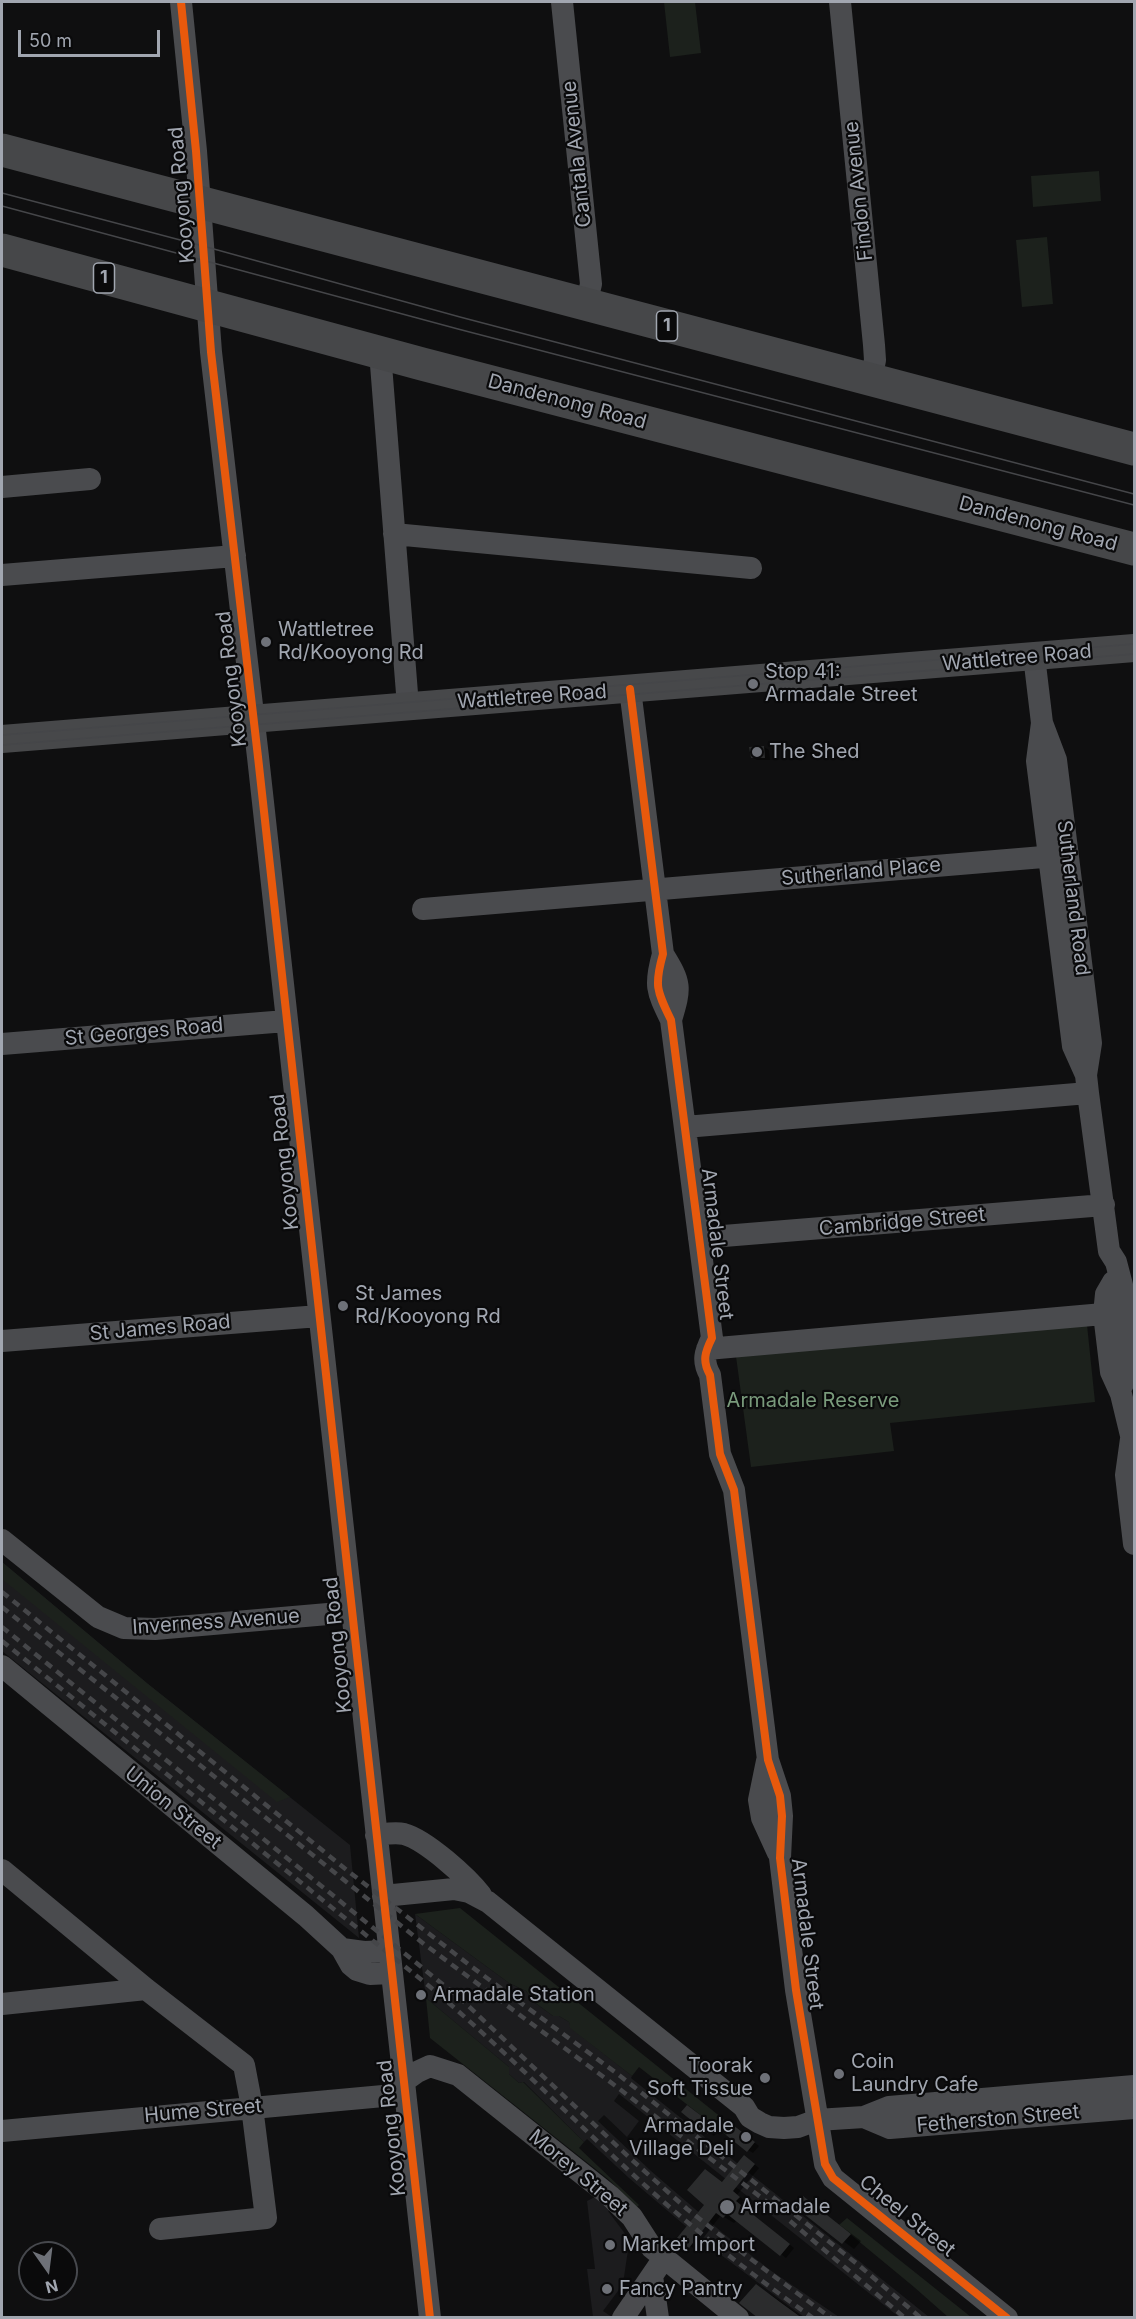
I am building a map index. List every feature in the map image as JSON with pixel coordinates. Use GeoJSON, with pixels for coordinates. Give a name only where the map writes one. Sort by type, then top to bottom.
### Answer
{"type":"FeatureCollection","features":[{"type":"Feature","properties":{"kind":"highway","name":"1"},"geometry":{"type":"LineString","coordinates":[[2,150],[1134,448]]}},
{"type":"Feature","properties":{"kind":"highway","name":"Dandenong Road"},"geometry":{"type":"LineString","coordinates":[[2,250],[380,352],[1134,549]]}},
{"type":"Feature","properties":{"kind":"main road","name":"Wattletree Road"},"geometry":{"type":"LineString","coordinates":[[2,739],[1134,648]]}},
{"type":"Feature","properties":{"kind":"street","name":"Kooyong Road"},"geometry":{"type":"LineString","coordinates":[[181,2],[207,305],[351,1612],[376,1835],[385,1894],[386,1961],[404,2088],[430,2317]]}},
{"type":"Feature","properties":{"kind":"street","name":"Cantala Avenue"},"geometry":{"type":"LineString","coordinates":[[562,2],[591,284],[586,305]]}},
{"type":"Feature","properties":{"kind":"street","name":"Findon Avenue"},"geometry":{"type":"LineString","coordinates":[[840,2],[874,345],[875,360],[870,380]]}},
{"type":"Feature","properties":{"kind":"street"},"geometry":{"type":"LineString","coordinates":[[380,352],[408,706]]}},
{"type":"Feature","properties":{"kind":"street"},"geometry":{"type":"LineString","coordinates":[[2,487],[90,479]]}},
{"type":"Feature","properties":{"kind":"street"},"geometry":{"type":"LineString","coordinates":[[394,534],[751,568]]}},
{"type":"Feature","properties":{"kind":"street"},"geometry":{"type":"LineString","coordinates":[[2,575],[235,555]]}},
{"type":"Feature","properties":{"kind":"street","name":"Sutherland Road"},"geometry":{"type":"LineString","coordinates":[[1034,656],[1042,723],[1056,760],[1058,856],[1091,1043],[1087,1084],[1109,1251],[1115,1260],[1119,1277],[1106,1294],[1115,1313],[1111,1372],[1119,1390],[1133,1443],[1126,1475],[1134,1544]]}},
{"type":"Feature","properties":{"kind":"street","name":"Armadale Street"},"geometry":{"type":"LineString","coordinates":[[630,689],[663,954],[657,977],[659,994],[671,1020],[712,1338],[704,1354],[710,1375],[720,1454],[734,1490],[768,1760],[759,1800],[762,1818],[780,1858],[796,1990],[818,2120]]}},
{"type":"Feature","properties":{"kind":"street","name":"Sutherland Place"},"geometry":{"type":"LineString","coordinates":[[423,909],[1058,856]]}},
{"type":"Feature","properties":{"kind":"street","name":"St Georges Road"},"geometry":{"type":"LineString","coordinates":[[2,1044],[286,1021]]}},
{"type":"Feature","properties":{"kind":"street"},"geometry":{"type":"LineString","coordinates":[[686,1127],[1087,1084]]}},
{"type":"Feature","properties":{"kind":"street","name":"Cambridge Street"},"geometry":{"type":"LineString","coordinates":[[699,1238],[1104,1205]]}},
{"type":"Feature","properties":{"kind":"street"},"geometry":{"type":"LineString","coordinates":[[707,1349],[1115,1313]]}},
{"type":"Feature","properties":{"kind":"street","name":"St James Road"},"geometry":{"type":"LineString","coordinates":[[2,1341],[319,1316]]}},
{"type":"Feature","properties":{"kind":"street","name":"Inverness Avenue"},"geometry":{"type":"LineString","coordinates":[[2,1540],[98,1617],[124,1629],[155,1629],[351,1612]]}},
{"type":"Feature","properties":{"kind":"street","name":"Union Street"},"geometry":{"type":"LineString","coordinates":[[2,1668],[306,1916],[342,1949],[351,1965],[357,1970],[370,1974],[386,1961]]}},
{"type":"Feature","properties":{"kind":"street"},"geometry":{"type":"LineString","coordinates":[[376,1835],[398,1833],[416,1839],[466,1877],[488,1902],[744,2108],[758,2110],[773,2118],[801,2115],[818,2120]]}},
{"type":"Feature","properties":{"kind":"street"},"geometry":{"type":"LineString","coordinates":[[2,1870],[146,1989],[244,2065],[252,2107],[266,2218],[160,2229]]}},
{"type":"Feature","properties":{"kind":"street"},"geometry":{"type":"LineString","coordinates":[[385,1894],[454,1888],[469,1892],[488,1902]]}},
{"type":"Feature","properties":{"kind":"street"},"geometry":{"type":"LineString","coordinates":[[2,2004],[146,1989]]}},
{"type":"Feature","properties":{"kind":"street","name":"Morey Street"},"geometry":{"type":"LineString","coordinates":[[404,2088],[417,2072],[430,2066],[458,2075],[610,2196],[632,2217],[652,2248],[658,2267],[738,2318]]}},
{"type":"Feature","properties":{"kind":"street","name":"Fetherston Street"},"geometry":{"type":"LineString","coordinates":[[1057,2104],[1134,2086]]}},
{"type":"Feature","properties":{"kind":"street","name":"Hume Street"},"geometry":{"type":"LineString","coordinates":[[2,2131],[252,2107],[404,2088]]}},
{"type":"Feature","properties":{"kind":"street","name":"Fetherston Street"},"geometry":{"type":"LineString","coordinates":[[818,2120],[864,2116],[889,2108],[966,2111],[1057,2104],[1134,2108]]}},
{"type":"Feature","properties":{"kind":"street","name":"Cheel Street"},"geometry":{"type":"LineString","coordinates":[[818,2120],[825,2163],[833,2178],[1007,2318]]}},
{"type":"Feature","properties":{"kind":"street"},"geometry":{"type":"LineString","coordinates":[[623,2318],[658,2267]]}},
{"type":"Feature","properties":{"kind":"street"},"geometry":{"type":"LineString","coordinates":[[658,2267],[658,2318]]}},
{"type":"Feature","properties":{"kind":"shaded area"},"geometry":{"type":"Polygon","coordinates":[[[2,1562],[148,1684],[350,1845],[359,1938],[2,1651],[2,1562]]]}},
{"type":"Feature","properties":{"kind":"shaded area"},"geometry":{"type":"Polygon","coordinates":[[[415,1914],[509,1983],[526,1991],[534,2002],[553,2016],[559,2016],[569,2022],[571,2028],[632,2076],[631,2078],[929,2317],[899,2317],[619,2094],[614,2101],[639,2121],[627,2137],[604,2115],[598,2121],[651,2171],[724,2234],[770,2270],[839,2317],[804,2317],[709,2246],[587,2139],[584,2142],[524,2082],[519,2083],[509,2074],[509,2067],[426,1998],[415,1914]]]}},
{"type":"Feature","properties":{"kind":"shaded area"},"geometry":{"type":"Polygon","coordinates":[[[597,2196],[611,2210],[608,2211],[626,2235],[628,2250],[624,2277],[618,2291],[603,2311],[612,2317],[593,2317],[587,2269],[595,2269],[587,2201],[597,2196]]]}},
{"type":"Feature","properties":{"kind":"green space"},"geometry":{"type":"Polygon","coordinates":[[[664,2],[695,2],[701,53],[670,57],[664,2]]]}},
{"type":"Feature","properties":{"kind":"green space"},"geometry":{"type":"Polygon","coordinates":[[[1099,171],[1101,201],[1033,207],[1031,176],[1099,171]]]}},
{"type":"Feature","properties":{"kind":"green space"},"geometry":{"type":"Polygon","coordinates":[[[1047,237],[1053,304],[1022,307],[1016,240],[1047,237]]]}},
{"type":"Feature","properties":{"kind":"green space","name":"Armadale Reserve"},"geometry":{"type":"Polygon","coordinates":[[[1086,1315],[1095,1402],[890,1423],[894,1451],[751,1467],[735,1349],[1086,1315]]]}},
{"type":"Feature","properties":{"kind":"green space"},"geometry":{"type":"Polygon","coordinates":[[[2,1562],[148,1684],[290,1797],[277,1802],[2,1579],[2,1562]]]}},
{"type":"Feature","properties":{"kind":"green space"},"geometry":{"type":"Polygon","coordinates":[[[460,1908],[732,2126],[726,2135],[639,2067],[632,2076],[570,2028],[569,2022],[559,2016],[553,2016],[534,2002],[526,1991],[509,1983],[415,1914],[460,1908]]]}},
{"type":"Feature","properties":{"kind":"green space"},"geometry":{"type":"Polygon","coordinates":[[[426,1998],[509,2067],[509,2074],[519,2083],[523,2082],[584,2142],[579,2148],[639,2205],[637,2207],[608,2179],[430,2038],[426,1998]]]}},
{"type":"Feature","properties":{"kind":"green space"},"geometry":{"type":"Polygon","coordinates":[[[847,2218],[971,2317],[948,2317],[839,2225],[847,2218]]]}},
{"type":"Feature","properties":{"kind":"building","name":"The Shed"},"geometry":{"type":"Polygon","coordinates":[[[764,746],[765,758],[751,758],[749,747],[764,746]]]}},
{"type":"Feature","properties":{"kind":"building"},"geometry":{"type":"Polygon","coordinates":[[[687,2105],[715,2126],[708,2134],[681,2112],[687,2105]]]}},
{"type":"Feature","properties":{"kind":"building"},"geometry":{"type":"Polygon","coordinates":[[[733,2125],[755,2142],[747,2152],[726,2135],[733,2125]]]}},
{"type":"Feature","properties":{"kind":"building"},"geometry":{"type":"Polygon","coordinates":[[[744,2155],[755,2164],[733,2191],[740,2197],[736,2201],[790,2244],[780,2256],[727,2214],[723,2218],[716,2213],[689,2248],[677,2238],[704,2205],[687,2190],[705,2169],[722,2182],[744,2155]]]}},
{"type":"Feature","properties":{"kind":"building"},"geometry":{"type":"Polygon","coordinates":[[[803,2196],[851,2234],[842,2244],[795,2207],[803,2196]]]}},
{"type":"Feature","properties":{"kind":"building"},"geometry":{"type":"Polygon","coordinates":[[[756,2284],[802,2318],[758,2318],[739,2303],[756,2284]]]}},
{"type":"Feature","properties":{"kind":"tram line"},"geometry":{"type":"LineString","coordinates":[[2,193],[460,317],[1134,494]]}},
{"type":"Feature","properties":{"kind":"tram line"},"geometry":{"type":"LineString","coordinates":[[2,206],[458,329],[1134,505]]}},
{"type":"Feature","properties":{"kind":"tram line"},"geometry":{"type":"LineString","coordinates":[[2,735],[1134,644]]}},
{"type":"Feature","properties":{"kind":"tram line"},"geometry":{"type":"LineString","coordinates":[[2,745],[1134,654]]}},
{"type":"Feature","properties":{"kind":"railway"},"geometry":{"type":"LineString","coordinates":[[2,1592],[348,1871],[472,1967],[619,2075],[856,2263],[921,2318]]}},
{"type":"Feature","properties":{"kind":"railway"},"geometry":{"type":"LineString","coordinates":[[2,1607],[424,1944],[767,2202]]}},
{"type":"Feature","properties":{"kind":"railway"},"geometry":{"type":"LineString","coordinates":[[2,1627],[462,2000],[687,2209],[831,2318]]}},
{"type":"Feature","properties":{"kind":"railway"},"geometry":{"type":"LineString","coordinates":[[2,1641],[429,1986],[480,2030],[671,2209],[813,2318]]}},
{"type":"Feature","properties":{"kind":"railway"},"geometry":{"type":"LineString","coordinates":[[790,2221],[905,2318]]}},
{"type":"Feature","properties":{"kind":"cycle path"},"geometry":{"type":"LineString","coordinates":[[181,2],[196,151],[211,352],[258,757],[430,2318]]}},
{"type":"Feature","properties":{"kind":"cycle path"},"geometry":{"type":"LineString","coordinates":[[630,689],[663,954],[658,974],[658,988],[671,1020],[712,1338],[705,1361],[710,1375],[720,1454],[734,1490],[768,1760],[780,1796],[782,1816],[780,1858],[796,1990],[825,2164],[833,2178],[1007,2318]]}},
{"type":"Feature","properties":{"kind":"place","name":"Wattletree Rd/Kooyong Rd"},"geometry":{"type":"Point","coordinates":[266,642]}},
{"type":"Feature","properties":{"kind":"place","name":"Stop 41: Armadale Street"},"geometry":{"type":"Point","coordinates":[753,684]}},
{"type":"Feature","properties":{"kind":"place","name":"The Shed"},"geometry":{"type":"Point","coordinates":[757,752]}},
{"type":"Feature","properties":{"kind":"place","name":"St James Rd/Kooyong Rd"},"geometry":{"type":"Point","coordinates":[343,1306]}},
{"type":"Feature","properties":{"kind":"place","name":"Armadale Station"},"geometry":{"type":"Point","coordinates":[421,1995]}},
{"type":"Feature","properties":{"kind":"place","name":"Coin Laundry Cafe"},"geometry":{"type":"Point","coordinates":[839,2074]}},
{"type":"Feature","properties":{"kind":"place","name":"Toorak Soft Tissue"},"geometry":{"type":"Point","coordinates":[765,2078]}},
{"type":"Feature","properties":{"kind":"place","name":"Armadale Village Deli"},"geometry":{"type":"Point","coordinates":[746,2137]}},
{"type":"Feature","properties":{"kind":"place","name":"Armadale"},"geometry":{"type":"Point","coordinates":[727,2207]}},
{"type":"Feature","properties":{"kind":"place","name":"Market Import"},"geometry":{"type":"Point","coordinates":[610,2245]}},
{"type":"Feature","properties":{"kind":"place","name":"Fancy Pantry"},"geometry":{"type":"Point","coordinates":[607,2289]}}]}
